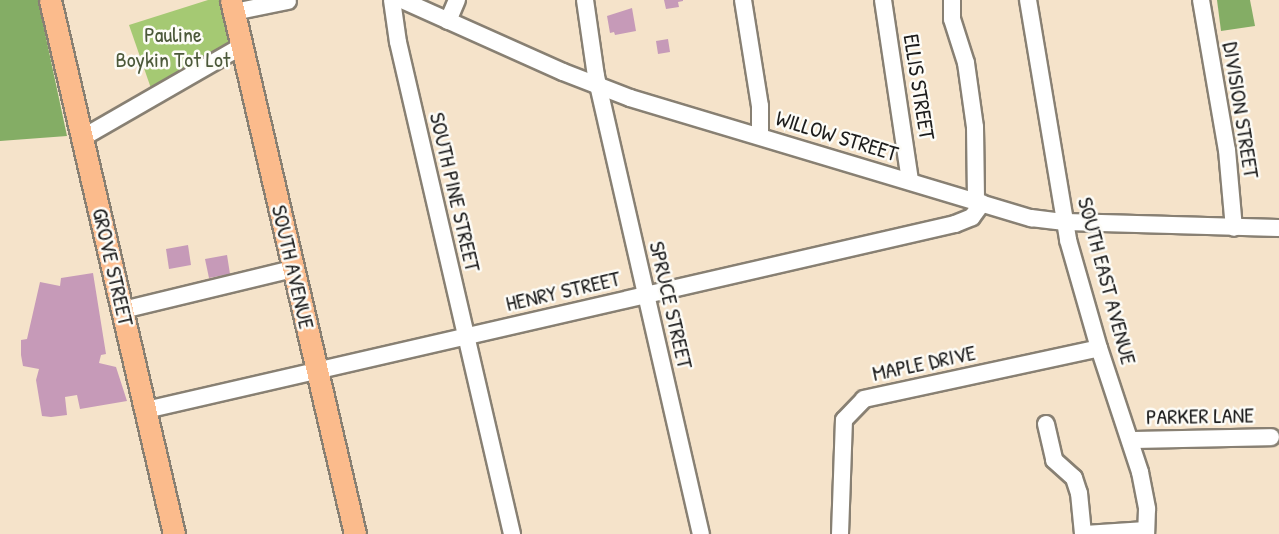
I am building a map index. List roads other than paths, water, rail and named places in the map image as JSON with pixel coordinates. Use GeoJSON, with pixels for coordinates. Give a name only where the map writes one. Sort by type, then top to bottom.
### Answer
{"type":"FeatureCollection","features":[{"type":"Feature","properties":{"kind":"main road","name":"GROVE STREET"},"geometry":{"type":"LineString","coordinates":[[50,0],[174,534]]}},
{"type":"Feature","properties":{"kind":"main road","name":"SOUTH AVENUE"},"geometry":{"type":"LineString","coordinates":[[232,6],[355,534]]}},
{"type":"Feature","properties":{"kind":"street","name":"SOUTH PINE STREET"},"geometry":{"type":"LineString","coordinates":[[392,0],[398,42],[512,534]]}},
{"type":"Feature","properties":{"kind":"street","name":"WILLOW STREET"},"geometry":{"type":"LineString","coordinates":[[402,0],[630,98],[1031,218],[1065,222],[1279,228]]}},
{"type":"Feature","properties":{"kind":"street"},"geometry":{"type":"LineString","coordinates":[[448,21],[457,0]]}},
{"type":"Feature","properties":{"kind":"street","name":"SPRUCE STREET"},"geometry":{"type":"LineString","coordinates":[[585,0],[598,86],[701,534]]}},
{"type":"Feature","properties":{"kind":"street"},"geometry":{"type":"LineString","coordinates":[[743,0],[760,106],[760,136]]}},
{"type":"Feature","properties":{"kind":"street","name":"ELLIS STREET"},"geometry":{"type":"LineString","coordinates":[[883,0],[910,181]]}},
{"type":"Feature","properties":{"kind":"street"},"geometry":{"type":"LineString","coordinates":[[952,0],[952,20],[966,63],[975,127],[979,202]]}},
{"type":"Feature","properties":{"kind":"street","name":"SOUTH EAST AVENUE"},"geometry":{"type":"LineString","coordinates":[[1028,0],[1065,222],[1099,348],[1142,482],[1147,509],[1146,532]]}},
{"type":"Feature","properties":{"kind":"street","name":"DIVISION STREET"},"geometry":{"type":"LineString","coordinates":[[1200,0],[1227,150],[1234,228]]}},
{"type":"Feature","properties":{"kind":"street"},"geometry":{"type":"LineString","coordinates":[[232,6],[288,1]]}},
{"type":"Feature","properties":{"kind":"street"},"geometry":{"type":"LineString","coordinates":[[82,138],[242,46]]}},
{"type":"Feature","properties":{"kind":"street","name":"HENRY STREET"},"geometry":{"type":"LineString","coordinates":[[146,410],[955,224],[972,217],[979,202]]}},
{"type":"Feature","properties":{"kind":"street"},"geometry":{"type":"LineString","coordinates":[[123,310],[293,269]]}},
{"type":"Feature","properties":{"kind":"street","name":"MAPLE DRIVE"},"geometry":{"type":"LineString","coordinates":[[840,534],[844,420],[864,399],[1099,348]]}},
{"type":"Feature","properties":{"kind":"street"},"geometry":{"type":"LineString","coordinates":[[1046,424],[1054,460],[1074,478],[1079,493],[1084,534],[1146,532]]}},
{"type":"Feature","properties":{"kind":"street","name":"PARKER LANE"},"geometry":{"type":"LineString","coordinates":[[1130,440],[1271,438]]}},
{"type":"Feature","properties":{"kind":"park label","name":"Pauline Boykin Tot Lot"},"geometry":{"type":"Point","coordinates":[173,46]}}]}
